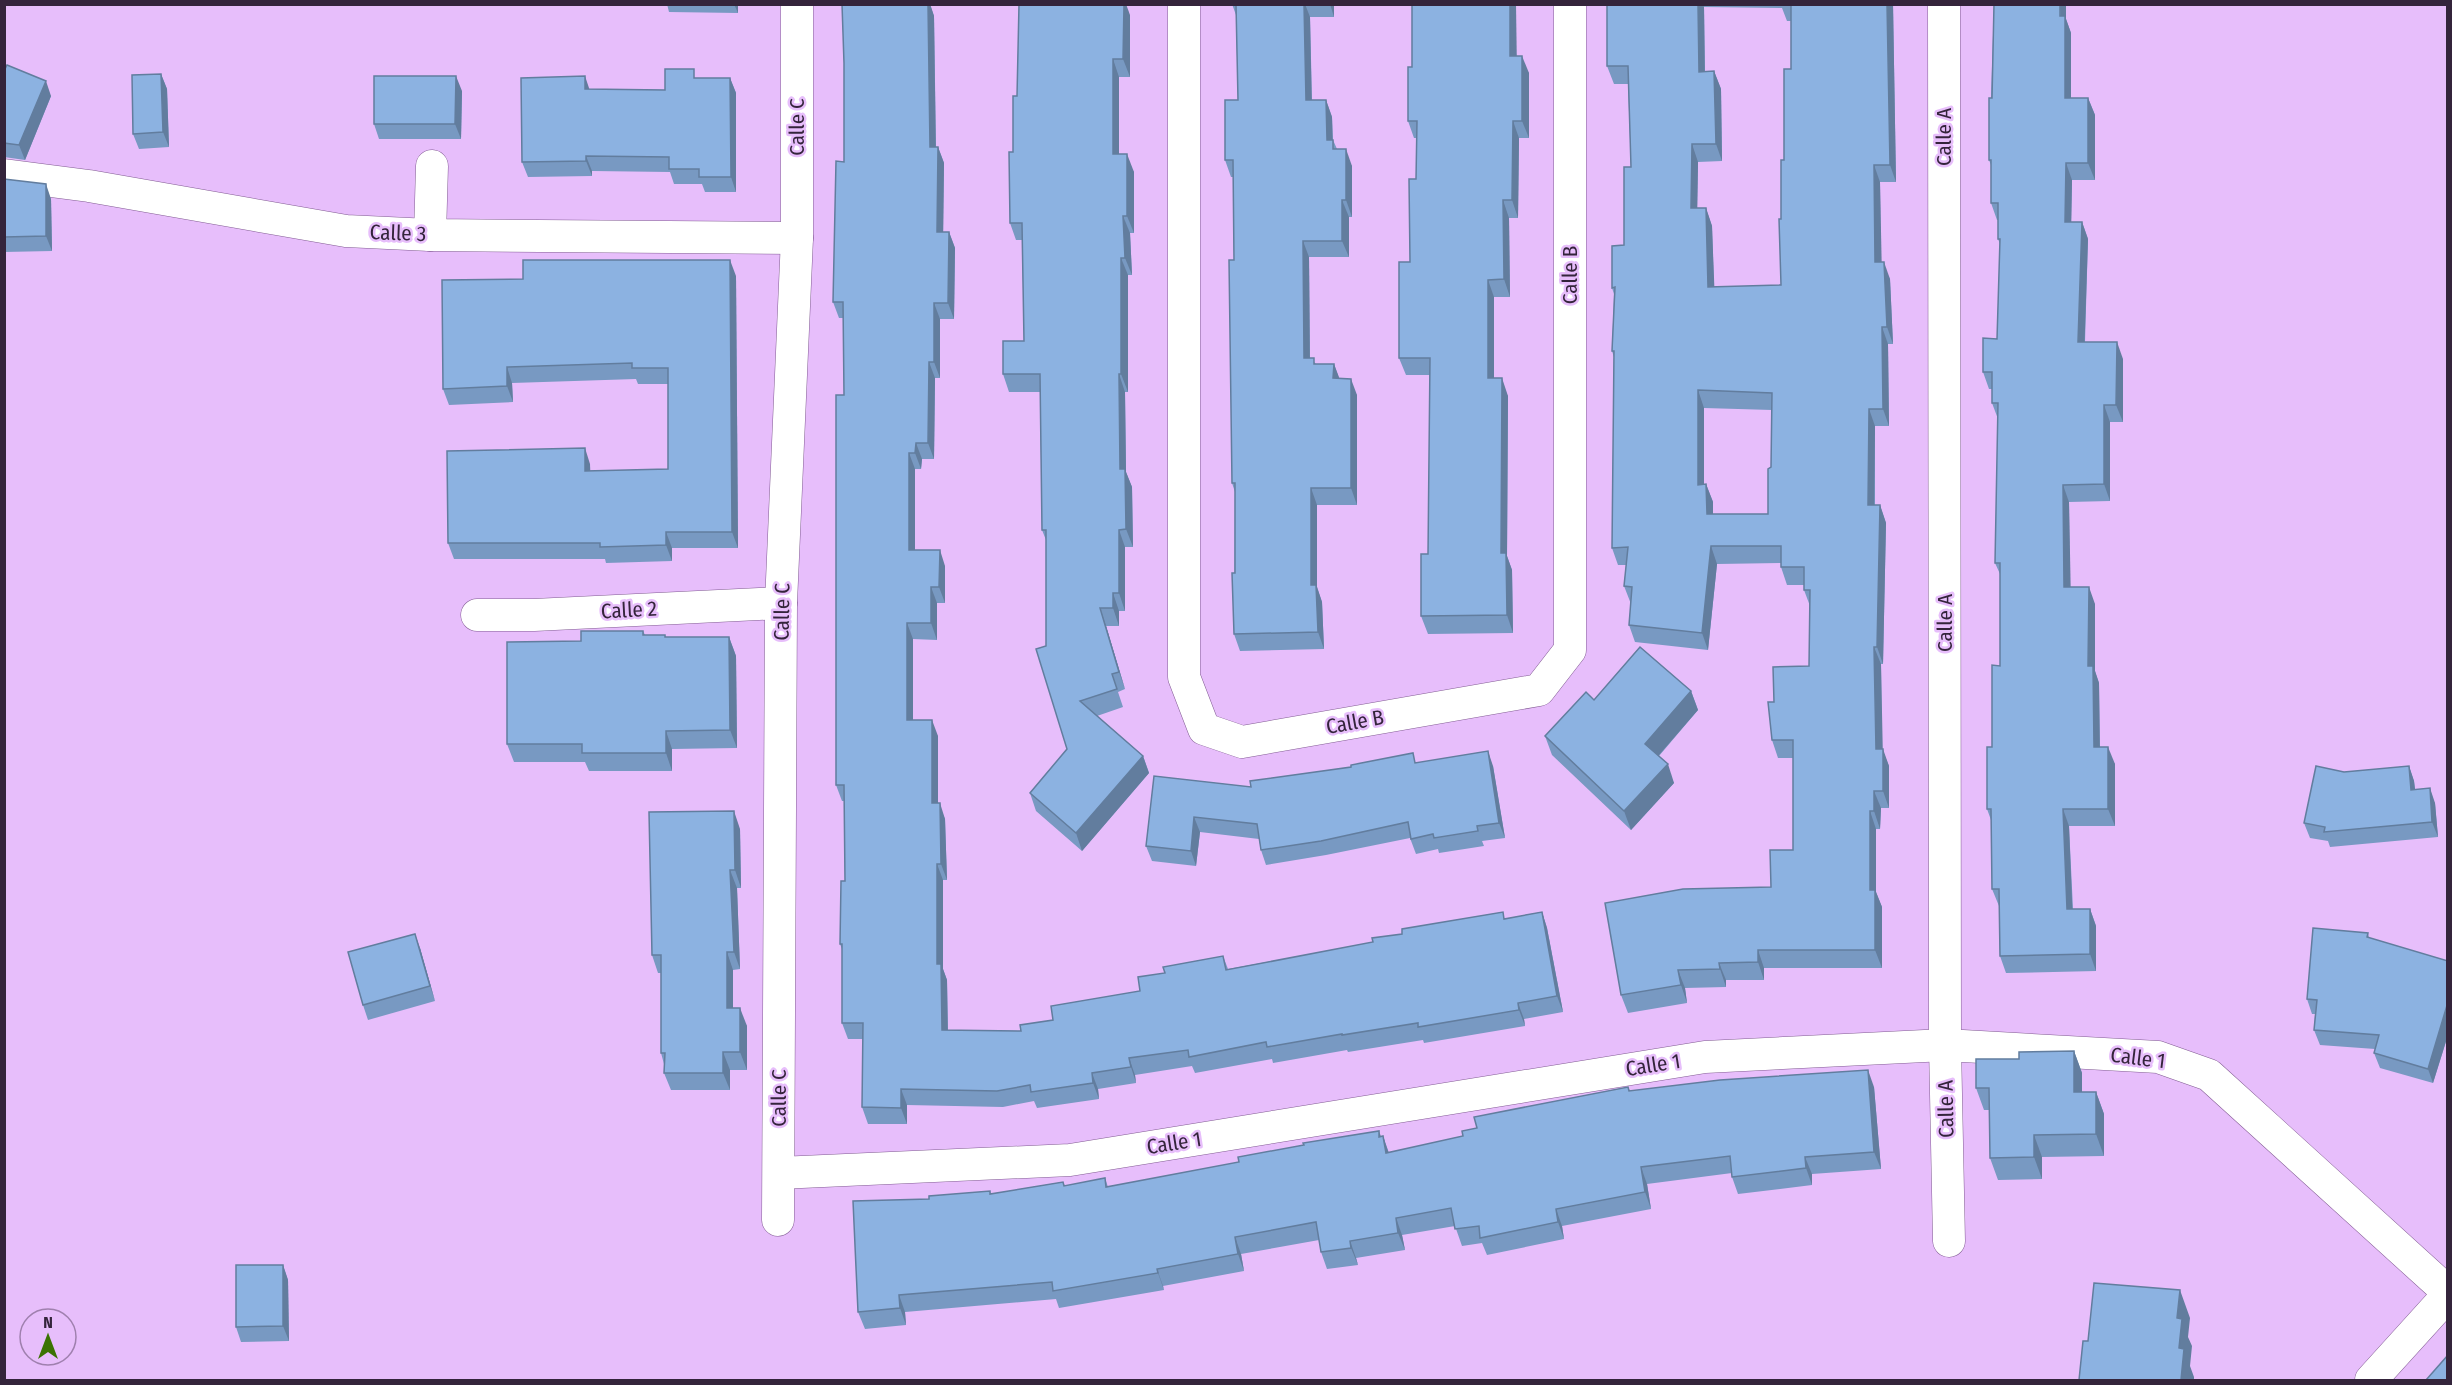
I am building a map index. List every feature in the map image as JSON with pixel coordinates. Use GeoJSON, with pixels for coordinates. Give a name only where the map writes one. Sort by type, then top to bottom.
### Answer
{"type":"FeatureCollection","features":[{"type":"Feature","properties":{"kind":"street","name":"Calle C"},"geometry":{"type":"LineString","coordinates":[[778,1220],[781,603],[797,238],[797,4]]}},
{"type":"Feature","properties":{"kind":"street","name":"Calle B"},"geometry":{"type":"LineString","coordinates":[[1184,4],[1184,677],[1204,729],[1242,742],[1539,690],[1570,650],[1570,4]]}},
{"type":"Feature","properties":{"kind":"street","name":"Calle A"},"geometry":{"type":"LineString","coordinates":[[1944,4],[1945,1045],[1949,1241]]}},
{"type":"Feature","properties":{"kind":"street"},"geometry":{"type":"LineString","coordinates":[[430,235],[432,166]]}},
{"type":"Feature","properties":{"kind":"street","name":"Calle 3"},"geometry":{"type":"LineString","coordinates":[[4,175],[89,186],[346,231],[430,235],[797,238]]}},
{"type":"Feature","properties":{"kind":"street","name":"Calle 2"},"geometry":{"type":"LineString","coordinates":[[477,615],[534,615],[781,603]]}},
{"type":"Feature","properties":{"kind":"street","name":"Calle 1"},"geometry":{"type":"LineString","coordinates":[[779,1173],[1070,1160],[1705,1057],[1945,1045],[2158,1057],[2209,1075],[2448,1294]]}},
{"type":"Feature","properties":{"kind":"street"},"geometry":{"type":"LineString","coordinates":[[2371,1380],[2448,1294]]}},
{"type":"Feature","properties":{"kind":"building"},"geometry":{"type":"Polygon","coordinates":[[[842,4],[928,4],[930,147],[938,147],[937,232],[949,232],[948,303],[934,303],[934,362],[929,362],[928,443],[916,443],[915,453],[909,453],[909,550],[940,550],[939,587],[931,587],[931,623],[907,623],[907,720],[932,720],[932,803],[940,803],[941,864],[937,864],[937,964],[941,964],[942,1030],[1021,1031],[1020,1025],[1053,1020],[1051,1006],[1140,991],[1138,977],[1165,973],[1163,967],[1223,956],[1226,970],[1373,942],[1372,938],[1402,934],[1402,929],[1503,912],[1504,919],[1542,912],[1557,996],[1518,1003],[1519,1010],[1418,1027],[1418,1023],[1267,1047],[1266,1042],[1189,1057],[1188,1050],[1129,1058],[1131,1067],[1092,1073],[1093,1083],[1031,1092],[1030,1085],[997,1091],[901,1089],[901,1108],[862,1107],[863,1023],[842,1023],[842,944],[840,944],[841,881],[845,881],[844,785],[836,785],[836,395],[844,395],[843,302],[833,302],[836,161],[844,162],[842,4]]]}},
{"type":"Feature","properties":{"kind":"building"},"geometry":{"type":"Polygon","coordinates":[[[1019,4],[1124,4],[1123,59],[1113,59],[1113,154],[1127,154],[1127,216],[1123,216],[1125,258],[1121,258],[1121,374],[1119,374],[1120,469],[1125,469],[1126,529],[1119,530],[1119,593],[1113,593],[1113,608],[1100,608],[1119,672],[1112,674],[1117,689],[1080,701],[1143,756],[1076,833],[1030,793],[1067,749],[1036,649],[1046,646],[1046,530],[1042,530],[1040,374],[1003,374],[1003,341],[1024,341],[1022,223],[1010,223],[1009,152],[1013,152],[1013,96],[1017,96],[1019,4]]]}},
{"type":"Feature","properties":{"kind":"building"},"geometry":{"type":"Polygon","coordinates":[[[1236,4],[1304,4],[1306,100],[1326,100],[1327,140],[1333,140],[1333,149],[1346,149],[1346,200],[1342,200],[1342,241],[1303,241],[1304,358],[1314,358],[1314,364],[1334,364],[1333,378],[1351,379],[1351,488],[1311,488],[1311,585],[1316,585],[1318,632],[1234,634],[1232,573],[1235,573],[1235,483],[1232,483],[1229,260],[1234,260],[1233,160],[1225,160],[1225,100],[1238,100],[1236,4]]]}},
{"type":"Feature","properties":{"kind":"building"},"geometry":{"type":"Polygon","coordinates":[[[1412,4],[1510,4],[1510,56],[1522,56],[1522,121],[1513,121],[1512,200],[1503,200],[1504,279],[1488,280],[1488,378],[1502,378],[1501,553],[1506,553],[1507,615],[1421,616],[1421,554],[1428,554],[1430,358],[1399,358],[1399,262],[1410,262],[1409,179],[1416,179],[1417,121],[1408,121],[1408,67],[1412,67],[1412,4]]]}},
{"type":"Feature","properties":{"kind":"building"},"geometry":{"type":"Polygon","coordinates":[[[1607,4],[1698,4],[1699,72],[1714,71],[1716,144],[1692,144],[1691,208],[1706,208],[1708,287],[1781,285],[1779,219],[1781,219],[1781,160],[1784,160],[1784,69],[1791,69],[1791,4],[1887,4],[1890,165],[1874,165],[1875,262],[1884,262],[1887,327],[1882,327],[1883,409],[1869,409],[1868,505],[1880,505],[1877,647],[1874,647],[1876,749],[1883,749],[1883,791],[1874,791],[1874,811],[1870,811],[1870,890],[1875,890],[1875,950],[1758,950],[1758,962],[1719,963],[1720,969],[1678,970],[1681,985],[1621,995],[1605,903],[1683,889],[1771,887],[1770,850],[1793,850],[1793,740],[1772,740],[1768,702],[1774,702],[1773,667],[1809,666],[1810,590],[1804,590],[1804,567],[1781,567],[1781,546],[1711,546],[1702,633],[1629,625],[1632,587],[1624,586],[1628,547],[1612,548],[1614,351],[1612,351],[1615,287],[1612,288],[1612,246],[1624,245],[1624,167],[1631,167],[1628,66],[1607,66],[1607,4]],[[1698,390],[1698,485],[1706,484],[1707,514],[1768,514],[1772,393],[1698,390]]]}},
{"type":"Feature","properties":{"kind":"building"},"geometry":{"type":"Polygon","coordinates":[[[1994,4],[2060,4],[2060,16],[2065,16],[2065,98],[2088,98],[2088,163],[2066,163],[2065,222],[2082,222],[2078,342],[2117,342],[2116,405],[2104,405],[2104,484],[2063,485],[2064,587],[2089,587],[2088,666],[2093,666],[2094,747],[2108,747],[2108,809],[2063,809],[2067,909],[2090,909],[2090,954],[2000,956],[1999,889],[1992,889],[1991,809],[1987,809],[1987,747],[1992,747],[1992,665],[2000,666],[2000,563],[1995,563],[1998,403],[1992,403],[1992,372],[1983,372],[1983,338],[1997,339],[2000,239],[1998,239],[1998,203],[1991,203],[1991,160],[1989,160],[1989,98],[1992,98],[1994,4]]]}},
{"type":"Feature","properties":{"kind":"building"},"geometry":{"type":"Polygon","coordinates":[[[7,65],[46,81],[19,145],[4,143],[4,71],[7,65]]]}},
{"type":"Feature","properties":{"kind":"building"},"geometry":{"type":"Polygon","coordinates":[[[665,69],[694,69],[694,78],[730,78],[731,177],[699,177],[699,169],[669,169],[669,157],[586,156],[586,161],[522,162],[521,78],[585,76],[585,89],[665,90],[665,69]]]}},
{"type":"Feature","properties":{"kind":"building"},"geometry":{"type":"Polygon","coordinates":[[[161,74],[163,132],[133,134],[132,75],[161,74]]]}},
{"type":"Feature","properties":{"kind":"building"},"geometry":{"type":"Polygon","coordinates":[[[374,76],[456,76],[455,124],[374,124],[374,76]]]}},
{"type":"Feature","properties":{"kind":"building"},"geometry":{"type":"Polygon","coordinates":[[[4,179],[46,184],[46,236],[4,237],[4,179]]]}},
{"type":"Feature","properties":{"kind":"building"},"geometry":{"type":"Polygon","coordinates":[[[523,260],[730,260],[732,532],[666,532],[666,545],[600,547],[600,543],[448,543],[447,451],[585,448],[585,471],[668,469],[668,368],[632,368],[632,363],[507,367],[507,386],[443,389],[442,280],[523,279],[523,260]]]}},
{"type":"Feature","properties":{"kind":"building"},"geometry":{"type":"Polygon","coordinates":[[[581,631],[643,631],[643,635],[665,635],[665,637],[729,637],[730,730],[666,731],[666,753],[582,753],[582,744],[507,744],[507,642],[581,641],[581,631]]]}},
{"type":"Feature","properties":{"kind":"building"},"geometry":{"type":"Polygon","coordinates":[[[1640,647],[1691,691],[1645,744],[1668,764],[1624,811],[1545,736],[1586,692],[1594,700],[1640,647]]]}},
{"type":"Feature","properties":{"kind":"building"},"geometry":{"type":"Polygon","coordinates":[[[1488,751],[1499,823],[1477,826],[1478,831],[1434,838],[1433,834],[1411,839],[1408,822],[1321,841],[1261,850],[1257,824],[1194,817],[1191,851],[1146,846],[1154,776],[1251,787],[1250,781],[1351,767],[1351,765],[1413,753],[1415,763],[1488,751]]]}},
{"type":"Feature","properties":{"kind":"building"},"geometry":{"type":"Polygon","coordinates":[[[2316,766],[2344,772],[2409,766],[2411,790],[2430,788],[2432,822],[2324,832],[2325,827],[2304,823],[2316,766]]]}},
{"type":"Feature","properties":{"kind":"building"},"geometry":{"type":"Polygon","coordinates":[[[734,811],[735,870],[730,870],[734,952],[727,952],[727,1008],[740,1008],[740,1052],[723,1052],[723,1073],[664,1073],[665,1053],[661,1053],[661,955],[652,955],[649,812],[734,811]]]}},
{"type":"Feature","properties":{"kind":"building"},"geometry":{"type":"Polygon","coordinates":[[[2313,928],[2368,933],[2367,937],[2448,961],[2448,1002],[2428,1069],[2374,1053],[2379,1035],[2314,1030],[2317,1000],[2307,999],[2313,928]]]}},
{"type":"Feature","properties":{"kind":"building"},"geometry":{"type":"Polygon","coordinates":[[[415,934],[430,986],[363,1005],[348,952],[415,934]]]}},
{"type":"Feature","properties":{"kind":"building"},"geometry":{"type":"Polygon","coordinates":[[[2074,1051],[2074,1092],[2096,1092],[2096,1134],[2034,1135],[2034,1157],[1990,1158],[1989,1088],[1976,1088],[1976,1059],[2019,1059],[2019,1052],[2074,1051]]]}},
{"type":"Feature","properties":{"kind":"building"},"geometry":{"type":"Polygon","coordinates":[[[1868,1070],[1874,1152],[1805,1157],[1806,1168],[1732,1177],[1730,1156],[1641,1167],[1645,1192],[1556,1209],[1558,1222],[1480,1238],[1479,1226],[1455,1229],[1451,1208],[1396,1218],[1398,1233],[1350,1241],[1351,1248],[1321,1252],[1316,1222],[1235,1237],[1238,1254],[1157,1269],[1158,1273],[1053,1291],[1052,1282],[899,1295],[900,1308],[858,1312],[853,1201],[929,1199],[929,1196],[990,1191],[990,1194],[1063,1182],[1064,1186],[1105,1178],[1106,1187],[1239,1162],[1238,1157],[1304,1145],[1303,1143],[1379,1131],[1379,1137],[1383,1136],[1386,1153],[1463,1136],[1462,1131],[1477,1128],[1474,1117],[1628,1087],[1629,1091],[1720,1080],[1868,1070]]]}},
{"type":"Feature","properties":{"kind":"building"},"geometry":{"type":"Polygon","coordinates":[[[236,1265],[283,1265],[283,1326],[236,1327],[236,1265]]]}},
{"type":"Feature","properties":{"kind":"building"},"geometry":{"type":"Polygon","coordinates":[[[2094,1283],[2180,1290],[2177,1318],[2182,1319],[2179,1348],[2184,1349],[2181,1380],[2079,1380],[2083,1341],[2088,1341],[2094,1283]]]}},
{"type":"Feature","properties":{"kind":"building"},"geometry":{"type":"Polygon","coordinates":[[[2448,1355],[2448,1380],[2426,1380],[2448,1355]]]}}]}
